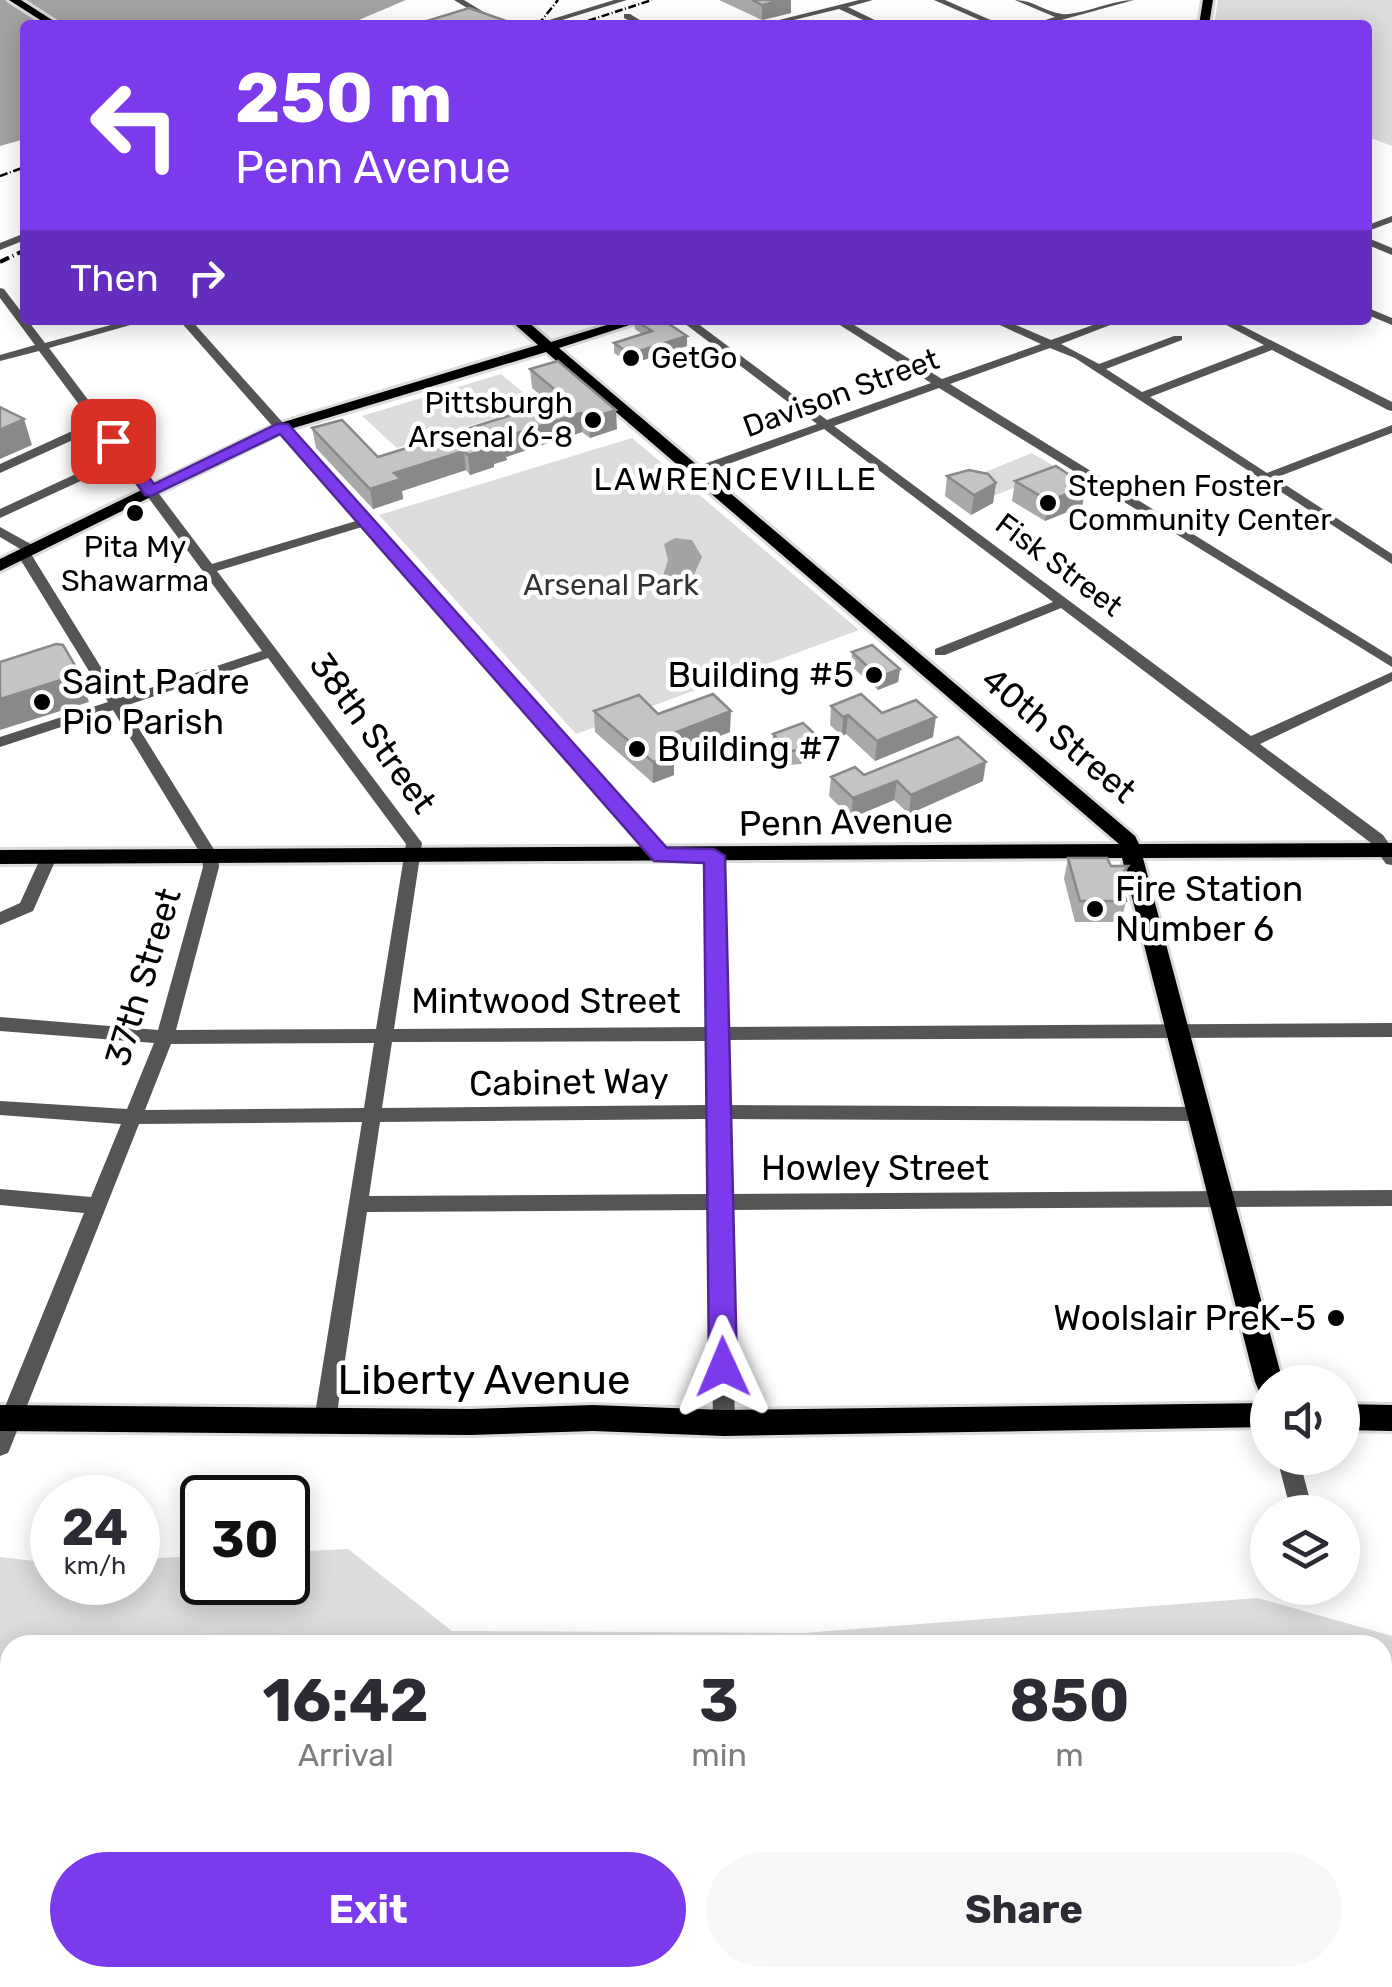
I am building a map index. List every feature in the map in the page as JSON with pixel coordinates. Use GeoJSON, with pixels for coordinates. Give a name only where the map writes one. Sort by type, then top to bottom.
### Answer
{"type":"FeatureCollection","features":[{"type":"Feature","properties":{"kind":"main road"},"geometry":{"type":"LineString","coordinates":[[14,0],[47,20]]}},
{"type":"Feature","properties":{"kind":"main road","name":"40th Street"},"geometry":{"type":"LineString","coordinates":[[523,325],[1128,840],[1265,1365]]}},
{"type":"Feature","properties":{"kind":"main road"},"geometry":{"type":"LineString","coordinates":[[0,566],[282,427],[620,325]]}},
{"type":"Feature","properties":{"kind":"main road","name":"Penn Avenue"},"geometry":{"type":"LineString","coordinates":[[0,857],[1391,854]]}},
{"type":"Feature","properties":{"kind":"main road","name":"Liberty Avenue"},"geometry":{"type":"LineString","coordinates":[[3,1428],[325,1420],[593,1418],[724,1422],[1250,1416]]}},
{"type":"Feature","properties":{"kind":"main road"},"geometry":{"type":"LineString","coordinates":[[1360,1417],[1392,1418]]}},
{"type":"Feature","properties":{"kind":"street"},"geometry":{"type":"LineString","coordinates":[[458,0],[492,20]]}},
{"type":"Feature","properties":{"kind":"street"},"geometry":{"type":"LineString","coordinates":[[554,20],[624,0]]}},
{"type":"Feature","properties":{"kind":"street"},"geometry":{"type":"LineString","coordinates":[[784,20],[869,0]]}},
{"type":"Feature","properties":{"kind":"street"},"geometry":{"type":"LineString","coordinates":[[938,0],[986,20]]}},
{"type":"Feature","properties":{"kind":"street"},"geometry":{"type":"LineString","coordinates":[[1019,0],[1067,20]]}},
{"type":"Feature","properties":{"kind":"street"},"geometry":{"type":"LineString","coordinates":[[1054,20],[1130,0]]}},
{"type":"Feature","properties":{"kind":"street"},"geometry":{"type":"LineString","coordinates":[[840,7],[869,20]]}},
{"type":"Feature","properties":{"kind":"street"},"geometry":{"type":"LineString","coordinates":[[627,16],[635,20]]}},
{"type":"Feature","properties":{"kind":"street","name":"38th Street"},"geometry":{"type":"LineString","coordinates":[[0,291],[20,318]]}},
{"type":"Feature","properties":{"kind":"street","name":"38th Street"},"geometry":{"type":"LineString","coordinates":[[26,325],[414,843],[325,1420]]}},
{"type":"Feature","properties":{"kind":"street"},"geometry":{"type":"LineString","coordinates":[[0,358],[123,325]]}},
{"type":"Feature","properties":{"kind":"street"},"geometry":{"type":"LineString","coordinates":[[190,325],[662,856]]}},
{"type":"Feature","properties":{"kind":"street","name":"Fisk Street"},"geometry":{"type":"LineString","coordinates":[[693,325],[1250,742],[1391,854]]}},
{"type":"Feature","properties":{"kind":"street"},"geometry":{"type":"LineString","coordinates":[[846,325],[1392,663]]}},
{"type":"Feature","properties":{"kind":"street"},"geometry":{"type":"LineString","coordinates":[[1008,325],[1098,368],[1392,560]]}},
{"type":"Feature","properties":{"kind":"street"},"geometry":{"type":"LineString","coordinates":[[1232,325],[1392,407]]}},
{"type":"Feature","properties":{"kind":"street","name":"Davison Street"},"geometry":{"type":"LineString","coordinates":[[694,472],[1101,326]]}},
{"type":"Feature","properties":{"kind":"street"},"geometry":{"type":"LineString","coordinates":[[1098,368],[1178,338]]}},
{"type":"Feature","properties":{"kind":"street"},"geometry":{"type":"LineString","coordinates":[[1142,396],[1272,346]]}},
{"type":"Feature","properties":{"kind":"street"},"geometry":{"type":"LineString","coordinates":[[0,469],[99,423]]}},
{"type":"Feature","properties":{"kind":"street"},"geometry":{"type":"LineString","coordinates":[[1264,478],[1392,429]]}},
{"type":"Feature","properties":{"kind":"street"},"geometry":{"type":"LineString","coordinates":[[0,514],[124,456]]}},
{"type":"Feature","properties":{"kind":"street"},"geometry":{"type":"LineString","coordinates":[[209,568],[366,522]]}},
{"type":"Feature","properties":{"kind":"street","name":"37th Street"},"geometry":{"type":"LineString","coordinates":[[0,531],[28,552],[210,856],[211,867],[165,1037],[3,1428]]}},
{"type":"Feature","properties":{"kind":"street"},"geometry":{"type":"LineString","coordinates":[[1378,551],[1392,545]]}},
{"type":"Feature","properties":{"kind":"street"},"geometry":{"type":"LineString","coordinates":[[940,652],[1063,603]]}},
{"type":"Feature","properties":{"kind":"street"},"geometry":{"type":"LineString","coordinates":[[0,742],[273,652]]}},
{"type":"Feature","properties":{"kind":"street"},"geometry":{"type":"LineString","coordinates":[[1250,742],[1392,676]]}},
{"type":"Feature","properties":{"kind":"street"},"geometry":{"type":"LineString","coordinates":[[0,918],[28,908],[49,856]]}},
{"type":"Feature","properties":{"kind":"street"},"geometry":{"type":"LineString","coordinates":[[714,856],[724,1422]]}},
{"type":"Feature","properties":{"kind":"street","name":"Mintwood Street"},"geometry":{"type":"LineString","coordinates":[[0,1024],[165,1037],[1392,1030]]}},
{"type":"Feature","properties":{"kind":"street","name":"Cabinet Way"},"geometry":{"type":"LineString","coordinates":[[0,1108],[132,1118],[1200,1114]]}},
{"type":"Feature","properties":{"kind":"street"},"geometry":{"type":"LineString","coordinates":[[0,1197],[97,1206]]}},
{"type":"Feature","properties":{"kind":"street","name":"Howley Street"},"geometry":{"type":"LineString","coordinates":[[360,1204],[1392,1198]]}},
{"type":"Feature","properties":{"kind":"green space"},"geometry":{"type":"Polygon","coordinates":[[[1218,0],[1392,0],[1392,146],[1372,138],[1372,20],[1215,20],[1218,0]]]}},
{"type":"Feature","properties":{"kind":"green space"},"geometry":{"type":"Polygon","coordinates":[[[501,374],[538,405],[397,448],[362,416],[501,374]]]}},
{"type":"Feature","properties":{"kind":"green space","name":"Arsenal Park"},"geometry":{"type":"Polygon","coordinates":[[[632,438],[859,630],[576,734],[379,515],[632,438]]]}},
{"type":"Feature","properties":{"kind":"green space"},"geometry":{"type":"Polygon","coordinates":[[[1032,453],[1082,483],[1063,490],[1043,477],[990,497],[970,478],[1032,453]]]}},
{"type":"Feature","properties":{"kind":"green space"},"geometry":{"type":"Polygon","coordinates":[[[348,1549],[452,1631],[803,1633],[1250,1599],[1250,1605],[1283,1605],[1388,1635],[0,1635],[0,1557],[30,1560],[30,1605],[160,1605],[160,1558],[180,1557],[180,1605],[310,1605],[310,1551],[348,1549]]]}},
{"type":"Feature","properties":{"kind":"shaded area"},"geometry":{"type":"Polygon","coordinates":[[[0,0],[406,0],[359,20],[20,20],[20,140],[0,146],[0,0]]]}},
{"type":"Feature","properties":{"kind":"shaded area"},"geometry":{"type":"Polygon","coordinates":[[[675,538],[692,540],[702,557],[692,579],[678,582],[663,576],[668,560],[664,544],[675,538]]]}},
{"type":"Feature","properties":{"kind":"building"},"geometry":{"type":"Polygon","coordinates":[[[752,0],[782,0],[762,5],[752,0]]]}},
{"type":"Feature","properties":{"kind":"building"},"geometry":{"type":"Polygon","coordinates":[[[469,8],[503,20],[430,20],[469,8]]]}},
{"type":"Feature","properties":{"kind":"building"},"geometry":{"type":"Polygon","coordinates":[[[643,325],[670,325],[687,336],[630,354],[614,343],[652,331],[643,325]]]}},
{"type":"Feature","properties":{"kind":"building"},"geometry":{"type":"Polygon","coordinates":[[[558,361],[616,410],[589,419],[581,413],[502,438],[505,441],[490,445],[492,448],[468,455],[464,451],[394,473],[401,479],[370,489],[312,428],[342,420],[378,457],[565,398],[530,369],[558,361]]]}},
{"type":"Feature","properties":{"kind":"building"},"geometry":{"type":"Polygon","coordinates":[[[0,407],[24,419],[0,430],[0,407]]]}},
{"type":"Feature","properties":{"kind":"building"},"geometry":{"type":"Polygon","coordinates":[[[1056,466],[1086,486],[1049,501],[1015,481],[1056,466]]]}},
{"type":"Feature","properties":{"kind":"building"},"geometry":{"type":"Polygon","coordinates":[[[969,470],[988,474],[996,483],[974,495],[947,476],[969,470]]]}},
{"type":"Feature","properties":{"kind":"building"},"geometry":{"type":"Polygon","coordinates":[[[63,645],[80,674],[0,699],[0,662],[63,645]]]}},
{"type":"Feature","properties":{"kind":"building"},"geometry":{"type":"Polygon","coordinates":[[[872,645],[900,669],[879,677],[852,652],[872,645]]]}},
{"type":"Feature","properties":{"kind":"building"},"geometry":{"type":"Polygon","coordinates":[[[713,694],[731,711],[661,738],[674,754],[653,762],[594,711],[639,695],[658,714],[713,694]]]}},
{"type":"Feature","properties":{"kind":"building"},"geometry":{"type":"Polygon","coordinates":[[[861,694],[882,713],[916,700],[936,717],[877,741],[848,715],[843,717],[831,706],[861,694]]]}},
{"type":"Feature","properties":{"kind":"building"},"geometry":{"type":"Polygon","coordinates":[[[803,723],[820,739],[801,750],[790,751],[773,734],[803,723]]]}},
{"type":"Feature","properties":{"kind":"building"},"geometry":{"type":"Polygon","coordinates":[[[958,737],[986,762],[911,795],[897,781],[853,798],[831,777],[855,767],[864,775],[958,737]]]}},
{"type":"Feature","properties":{"kind":"building"},"geometry":{"type":"Polygon","coordinates":[[[1068,858],[1107,858],[1111,866],[1128,866],[1120,876],[1126,901],[1080,901],[1068,858]]]}},
{"type":"Feature","properties":{"kind":"railway"},"geometry":{"type":"LineString","coordinates":[[542,20],[558,0]]}},
{"type":"Feature","properties":{"kind":"railway"},"geometry":{"type":"LineString","coordinates":[[590,20],[652,0]]}},
{"type":"Feature","properties":{"kind":"railway"},"geometry":{"type":"LineString","coordinates":[[0,176],[20,169]]}},
{"type":"Feature","properties":{"kind":"railway"},"geometry":{"type":"LineString","coordinates":[[0,262],[20,252]]}},
{"type":"Feature","properties":{"kind":"place","name":"GetGo"},"geometry":{"type":"Point","coordinates":[631,358]}},
{"type":"Feature","properties":{"kind":"place","name":"Pittsburgh Arsenal 6-8"},"geometry":{"type":"Point","coordinates":[593,420]}},
{"type":"Feature","properties":{"kind":"place","name":"Stephen Foster Community Center"},"geometry":{"type":"Point","coordinates":[1048,503]}},
{"type":"Feature","properties":{"kind":"place","name":"Pita My Shawarma"},"geometry":{"type":"Point","coordinates":[135,513]}},
{"type":"Feature","properties":{"kind":"place","name":"Building #5"},"geometry":{"type":"Point","coordinates":[874,675]}},
{"type":"Feature","properties":{"kind":"place","name":"Saint Padre Pio Parish"},"geometry":{"type":"Point","coordinates":[42,702]}},
{"type":"Feature","properties":{"kind":"place","name":"Building #7"},"geometry":{"type":"Point","coordinates":[637,749]}},
{"type":"Feature","properties":{"kind":"place","name":"Fire Station Number 6"},"geometry":{"type":"Point","coordinates":[1095,909]}},
{"type":"Feature","properties":{"kind":"place","name":"Woolslair PreK-5"},"geometry":{"type":"Point","coordinates":[1336,1318]}},
{"type":"Feature","properties":{"kind":"district","name":"LAWRENCEVILLE"},"geometry":{"type":"Point","coordinates":[736,479]}},
{"type":"Feature","properties":{"kind":"route"},"geometry":{"type":"LineString","coordinates":[[113,441],[151,492],[282,427],[662,856],[714,856],[723,1367]]}}]}
